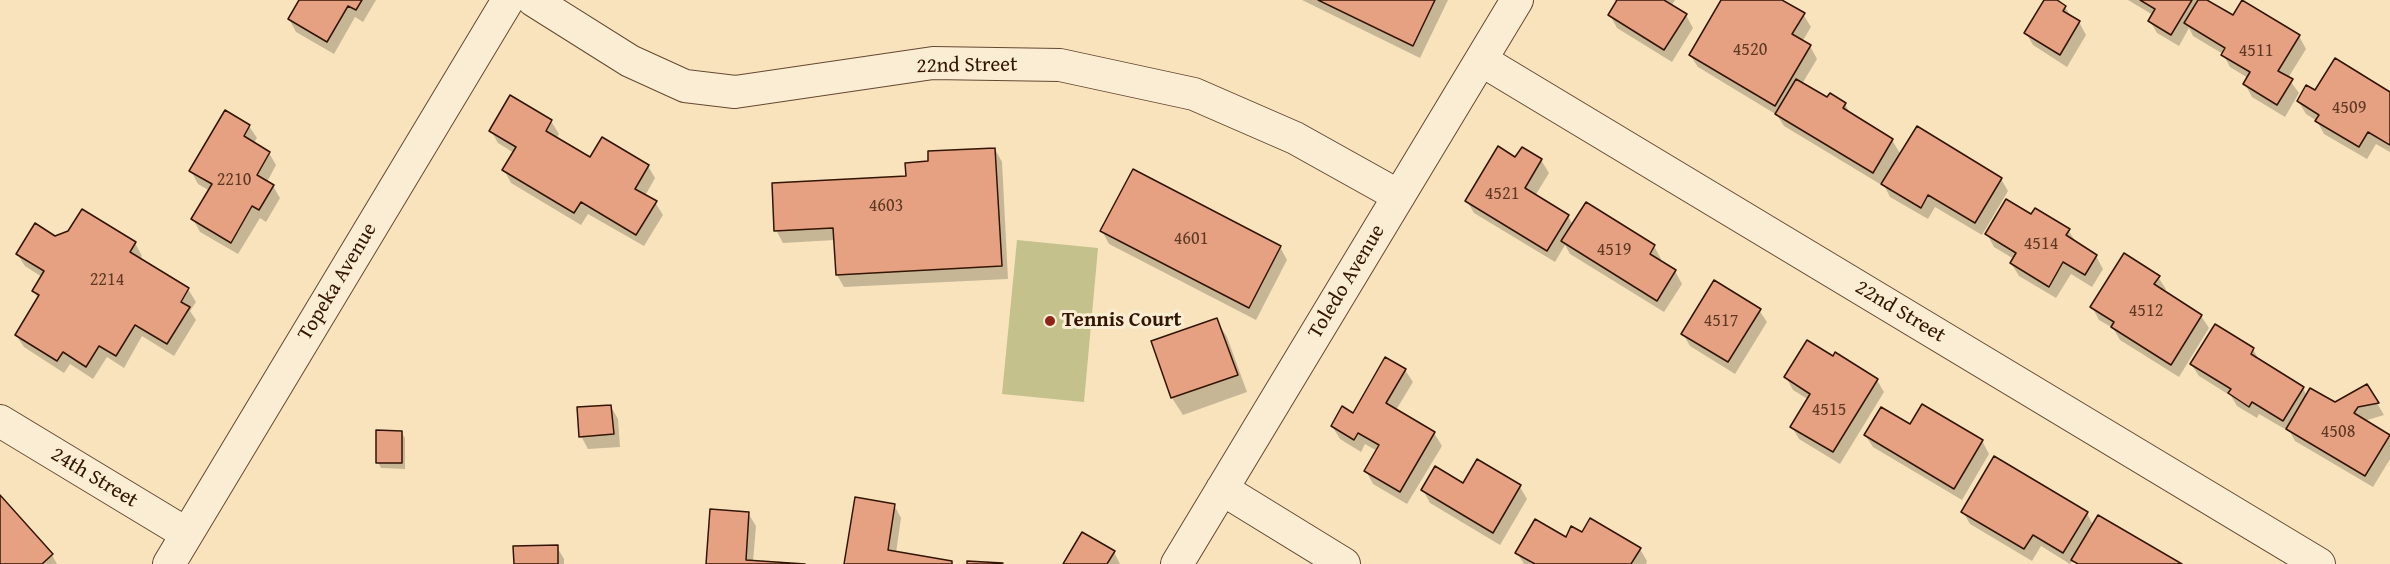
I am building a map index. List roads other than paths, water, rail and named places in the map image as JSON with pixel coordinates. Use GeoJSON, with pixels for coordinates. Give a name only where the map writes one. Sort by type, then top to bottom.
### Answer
{"type":"FeatureCollection","features":[{"type":"Feature","properties":{"kind":"street","name":"Topeka Avenue"},"geometry":{"type":"LineString","coordinates":[[169,564],[508,0]]}},
{"type":"Feature","properties":{"kind":"street","name":"22nd Street"},"geometry":{"type":"LineString","coordinates":[[533,0],[630,61],[685,86],[735,92],[933,63],[1060,65],[1194,94],[1295,138],[1399,196]]}},
{"type":"Feature","properties":{"kind":"street","name":"Toledo Avenue"},"geometry":{"type":"LineString","coordinates":[[1177,564],[1517,0]]}},
{"type":"Feature","properties":{"kind":"street","name":"22nd Street"},"geometry":{"type":"LineString","coordinates":[[1481,60],[2319,564]]}},
{"type":"Feature","properties":{"kind":"street","name":"24th Street"},"geometry":{"type":"LineString","coordinates":[[0,421],[187,534]]}},
{"type":"Feature","properties":{"kind":"street"},"geometry":{"type":"LineString","coordinates":[[1222,489],[1344,564]]}},
{"type":"Feature","properties":{"kind":"place","name":"Tennis Court"},"geometry":{"type":"Point","coordinates":[1050,321]}}]}
